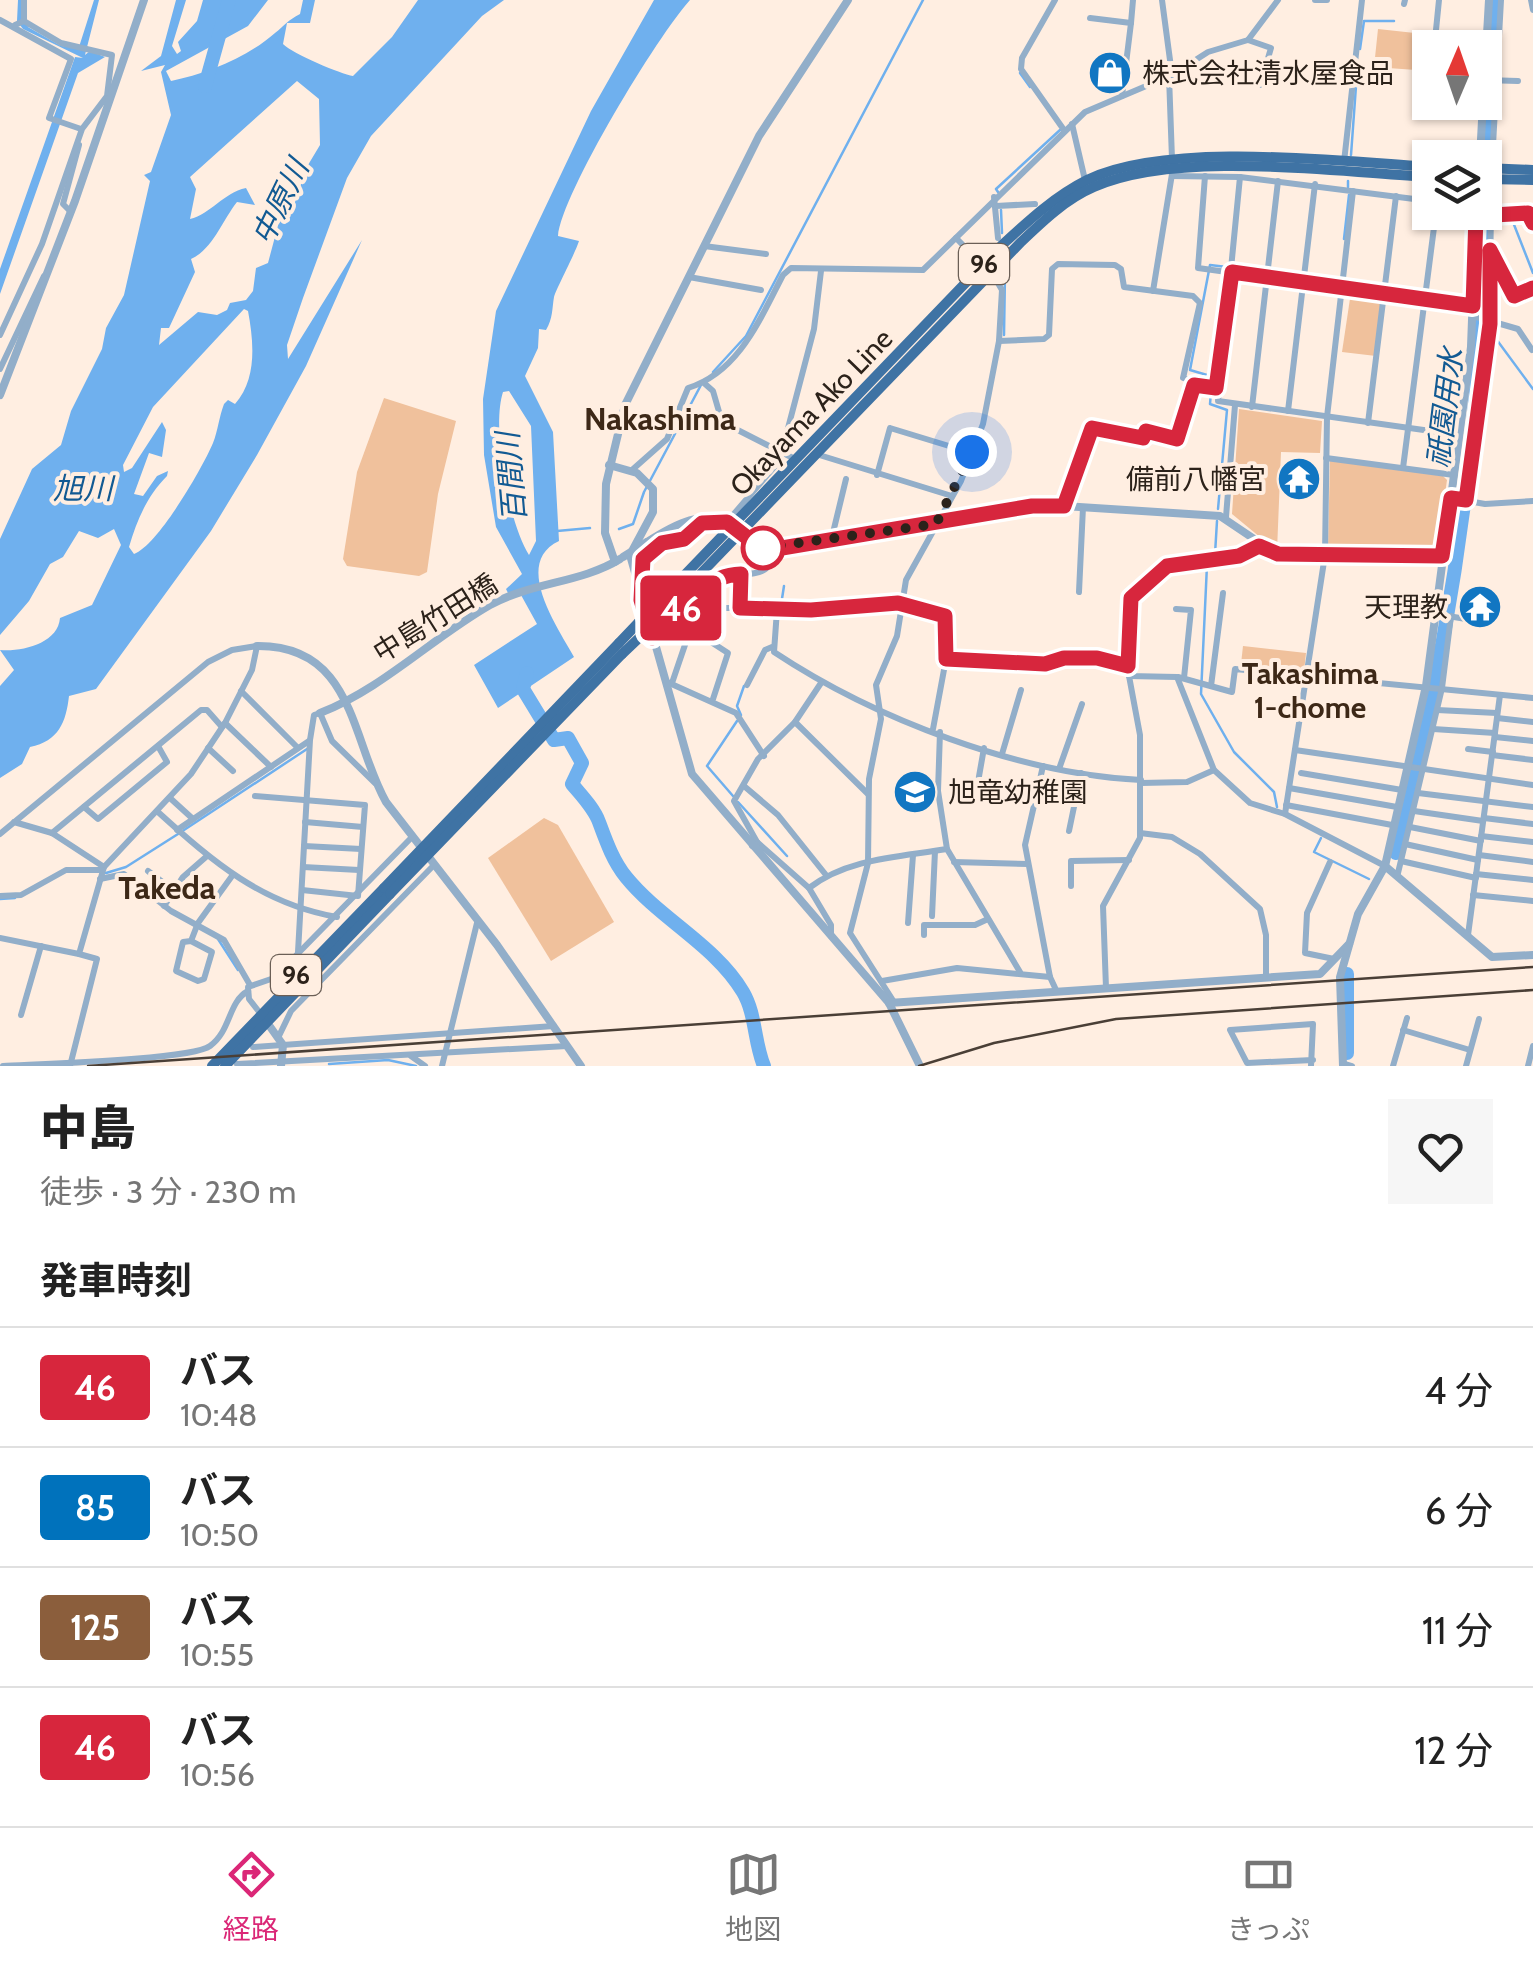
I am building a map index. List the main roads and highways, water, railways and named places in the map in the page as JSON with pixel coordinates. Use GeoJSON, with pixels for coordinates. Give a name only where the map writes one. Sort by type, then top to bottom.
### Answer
{"type":"FeatureCollection","features":[{"type":"Feature","properties":{"kind":"main road","name":"Okayama Ako Line"},"geometry":{"type":"LineString","coordinates":[[729,524],[815,453],[1040,210],[1085,182],[1127,166],[1412,167]]}},
{"type":"Feature","properties":{"kind":"main road","name":"Okayama Ako Line"},"geometry":{"type":"LineString","coordinates":[[212,1066],[620,649],[644,632],[653,615],[729,524],[987,269],[1069,201],[1129,174],[1172,168]]}},
{"type":"Feature","properties":{"kind":"main road","name":"Okayama Ako Line"},"geometry":{"type":"LineString","coordinates":[[1344,168],[1412,175]]}},
{"type":"Feature","properties":{"kind":"main road"},"geometry":{"type":"LineString","coordinates":[[1502,169],[1533,170]]}},
{"type":"Feature","properties":{"kind":"main road"},"geometry":{"type":"LineString","coordinates":[[1502,179],[1533,180]]}},
{"type":"Feature","properties":{"kind":"main road","name":"Okayama Ako Line"},"geometry":{"type":"LineString","coordinates":[[231,1065],[263,1017]]}},
{"type":"Feature","properties":{"kind":"water"},"geometry":{"type":"Polygon","coordinates":[[[18,0],[22,0],[28,27],[61,46],[79,47],[94,0],[99,0],[85,55],[90,51],[105,57],[78,73],[0,294],[0,269],[75,57],[83,58],[23,29],[17,21],[18,0]]]}},
{"type":"Feature","properties":{"kind":"water","name":"旭川"},"geometry":{"type":"Polygon","coordinates":[[[176,0],[186,0],[172,46],[177,54],[181,51],[178,42],[197,21],[203,0],[268,0],[248,26],[166,71],[171,81],[212,69],[252,50],[289,21],[300,14],[303,0],[315,0],[310,23],[287,23],[283,44],[317,63],[353,76],[392,37],[418,0],[504,0],[482,16],[371,136],[347,178],[287,345],[288,359],[362,240],[306,366],[211,531],[96,689],[69,696],[63,722],[54,735],[30,747],[22,764],[0,778],[0,686],[14,670],[0,650],[38,644],[53,634],[60,618],[92,605],[121,545],[114,529],[98,538],[79,531],[63,557],[50,564],[29,601],[0,635],[0,539],[32,469],[61,445],[71,411],[124,295],[150,181],[144,175],[151,172],[171,115],[161,72],[165,65],[141,71],[161,56],[176,0]],[[297,81],[190,177],[196,189],[190,219],[246,188],[255,205],[237,202],[211,242],[191,259],[195,272],[169,328],[161,328],[159,345],[198,312],[217,315],[227,310],[230,303],[246,300],[253,291],[256,268],[268,263],[280,218],[294,205],[302,181],[312,171],[308,165],[320,145],[319,99],[297,81]],[[244,309],[153,407],[123,465],[124,472],[132,468],[162,422],[166,430],[162,457],[149,453],[134,494],[143,496],[157,476],[168,471],[167,476],[139,518],[129,547],[134,554],[155,537],[178,505],[213,443],[224,404],[228,400],[235,404],[247,383],[252,348],[248,311],[244,309]]]}},
{"type":"Feature","properties":{"kind":"water"},"geometry":{"type":"Polygon","coordinates":[[[654,0],[690,0],[656,46],[593,152],[558,236],[579,241],[554,297],[548,326],[546,330],[539,329],[538,348],[525,376],[553,432],[559,541],[545,551],[539,564],[539,580],[550,613],[574,657],[498,708],[474,665],[537,624],[521,595],[506,589],[522,574],[496,527],[484,455],[483,399],[496,311],[591,111],[654,0]],[[509,391],[503,392],[499,429],[504,476],[515,522],[529,555],[536,541],[531,426],[509,391]]]}},
{"type":"Feature","properties":{"kind":"waterway","name":"旭川"},"geometry":{"type":"LineString","coordinates":[[205,86],[229,0]]}},
{"type":"Feature","properties":{"kind":"waterway"},"geometry":{"type":"LineString","coordinates":[[713,372],[746,336],[923,0]]}},
{"type":"Feature","properties":{"kind":"waterway","name":"祇園用水"},"geometry":{"type":"LineString","coordinates":[[1488,137],[1494,0]]}},
{"type":"Feature","properties":{"kind":"waterway"},"geometry":{"type":"LineString","coordinates":[[1360,49],[1364,21],[1394,21]]}},
{"type":"Feature","properties":{"kind":"waterway"},"geometry":{"type":"LineString","coordinates":[[1020,73],[1030,87]]}},
{"type":"Feature","properties":{"kind":"waterway"},"geometry":{"type":"LineString","coordinates":[[1351,155],[1356,86]]}},
{"type":"Feature","properties":{"kind":"waterway"},"geometry":{"type":"LineString","coordinates":[[998,192],[996,189],[1060,130]]}},
{"type":"Feature","properties":{"kind":"waterway"},"geometry":{"type":"LineString","coordinates":[[1348,181],[1348,187]]}},
{"type":"Feature","properties":{"kind":"waterway"},"geometry":{"type":"LineString","coordinates":[[1344,239],[1349,195]]}},
{"type":"Feature","properties":{"kind":"waterway"},"geometry":{"type":"LineString","coordinates":[[1001,210],[1002,233]]}},
{"type":"Feature","properties":{"kind":"waterway"},"geometry":{"type":"LineString","coordinates":[[1502,210],[1509,210]]}},
{"type":"Feature","properties":{"kind":"waterway"},"geometry":{"type":"LineString","coordinates":[[1511,217],[1533,273]]}},
{"type":"Feature","properties":{"kind":"waterway","name":"祇園用水"},"geometry":{"type":"LineString","coordinates":[[1396,853],[1433,694],[1460,531],[1478,367],[1485,230]]}},
{"type":"Feature","properties":{"kind":"waterway"},"geometry":{"type":"LineString","coordinates":[[1212,384],[1207,375],[1190,370],[1210,265],[1227,267]]}},
{"type":"Feature","properties":{"kind":"waterway"},"geometry":{"type":"LineString","coordinates":[[1235,268],[1340,282]]}},
{"type":"Feature","properties":{"kind":"waterway"},"geometry":{"type":"LineString","coordinates":[[1004,335],[1005,273]]}},
{"type":"Feature","properties":{"kind":"waterway"},"geometry":{"type":"LineString","coordinates":[[1491,332],[1533,389]]}},
{"type":"Feature","properties":{"kind":"waterway"},"geometry":{"type":"LineString","coordinates":[[619,529],[633,524],[644,492],[701,385]]}},
{"type":"Feature","properties":{"kind":"waterway"},"geometry":{"type":"LineString","coordinates":[[1211,392],[1210,404],[1227,410],[1218,509]]}},
{"type":"Feature","properties":{"kind":"waterway"},"geometry":{"type":"LineString","coordinates":[[1215,554],[1217,521]]}},
{"type":"Feature","properties":{"kind":"waterway"},"geometry":{"type":"LineString","coordinates":[[557,531],[590,528]]}},
{"type":"Feature","properties":{"kind":"waterway"},"geometry":{"type":"LineString","coordinates":[[1207,565],[1201,694],[1234,752],[1274,792],[1277,807]]}},
{"type":"Feature","properties":{"kind":"waterway"},"geometry":{"type":"LineString","coordinates":[[781,605],[784,586]]}},
{"type":"Feature","properties":{"kind":"waterway","name":"百間川"},"geometry":{"type":"LineString","coordinates":[[527,673],[523,689],[554,740],[568,738],[582,763],[572,784],[594,812],[617,864],[640,892],[731,975],[747,1001],[764,1066]]}},
{"type":"Feature","properties":{"kind":"waterway"},"geometry":{"type":"LineString","coordinates":[[741,715],[737,706],[744,686]]}},
{"type":"Feature","properties":{"kind":"waterway"},"geometry":{"type":"LineString","coordinates":[[733,796],[707,766],[737,721]]}},
{"type":"Feature","properties":{"kind":"waterway"},"geometry":{"type":"LineString","coordinates":[[184,830],[307,749]]}},
{"type":"Feature","properties":{"kind":"waterway"},"geometry":{"type":"LineString","coordinates":[[738,802],[787,856]]}},
{"type":"Feature","properties":{"kind":"waterway"},"geometry":{"type":"LineString","coordinates":[[106,873],[126,867],[178,834]]}},
{"type":"Feature","properties":{"kind":"waterway"},"geometry":{"type":"LineString","coordinates":[[1321,838],[1314,852],[1369,879]]}},
{"type":"Feature","properties":{"kind":"waterway"},"geometry":{"type":"LineString","coordinates":[[0,899],[15,898]]}},
{"type":"Feature","properties":{"kind":"waterway"},"geometry":{"type":"LineString","coordinates":[[218,939],[238,970]]}},
{"type":"Feature","properties":{"kind":"waterway","name":"祇園用水"},"geometry":{"type":"LineString","coordinates":[[1347,974],[1347,1053]]}},
{"type":"Feature","properties":{"kind":"waterway"},"geometry":{"type":"LineString","coordinates":[[329,1064],[388,1060],[416,1066]]}},
{"type":"Feature","properties":{"kind":"railway"},"geometry":{"type":"LineString","coordinates":[[88,1066],[1533,967]]}},
{"type":"Feature","properties":{"kind":"railway"},"geometry":{"type":"LineString","coordinates":[[919,1066],[994,1043],[1116,1019],[1533,990]]}},
{"type":"Feature","properties":{"kind":"place","name":"株式会社清水屋食品"},"geometry":{"type":"Point","coordinates":[1110,73]}},
{"type":"Feature","properties":{"kind":"place","name":"備前八幡宮"},"geometry":{"type":"Point","coordinates":[1299,479]}},
{"type":"Feature","properties":{"kind":"place","name":"天理教"},"geometry":{"type":"Point","coordinates":[1480,607]}},
{"type":"Feature","properties":{"kind":"place","name":"旭竜幼稚園"},"geometry":{"type":"Point","coordinates":[915,792]}},
{"type":"Feature","properties":{"kind":"district","name":"Nakashima"},"geometry":{"type":"Point","coordinates":[660,418]}},
{"type":"Feature","properties":{"kind":"district","name":"Takashima 1-chome"},"geometry":{"type":"Point","coordinates":[1310,690]}},
{"type":"Feature","properties":{"kind":"district","name":"Takeda"},"geometry":{"type":"Point","coordinates":[167,887]}},
{"type":"Feature","properties":{"kind":"water label","name":"中原川"},"geometry":{"type":"Point","coordinates":[280,202]}}]}
